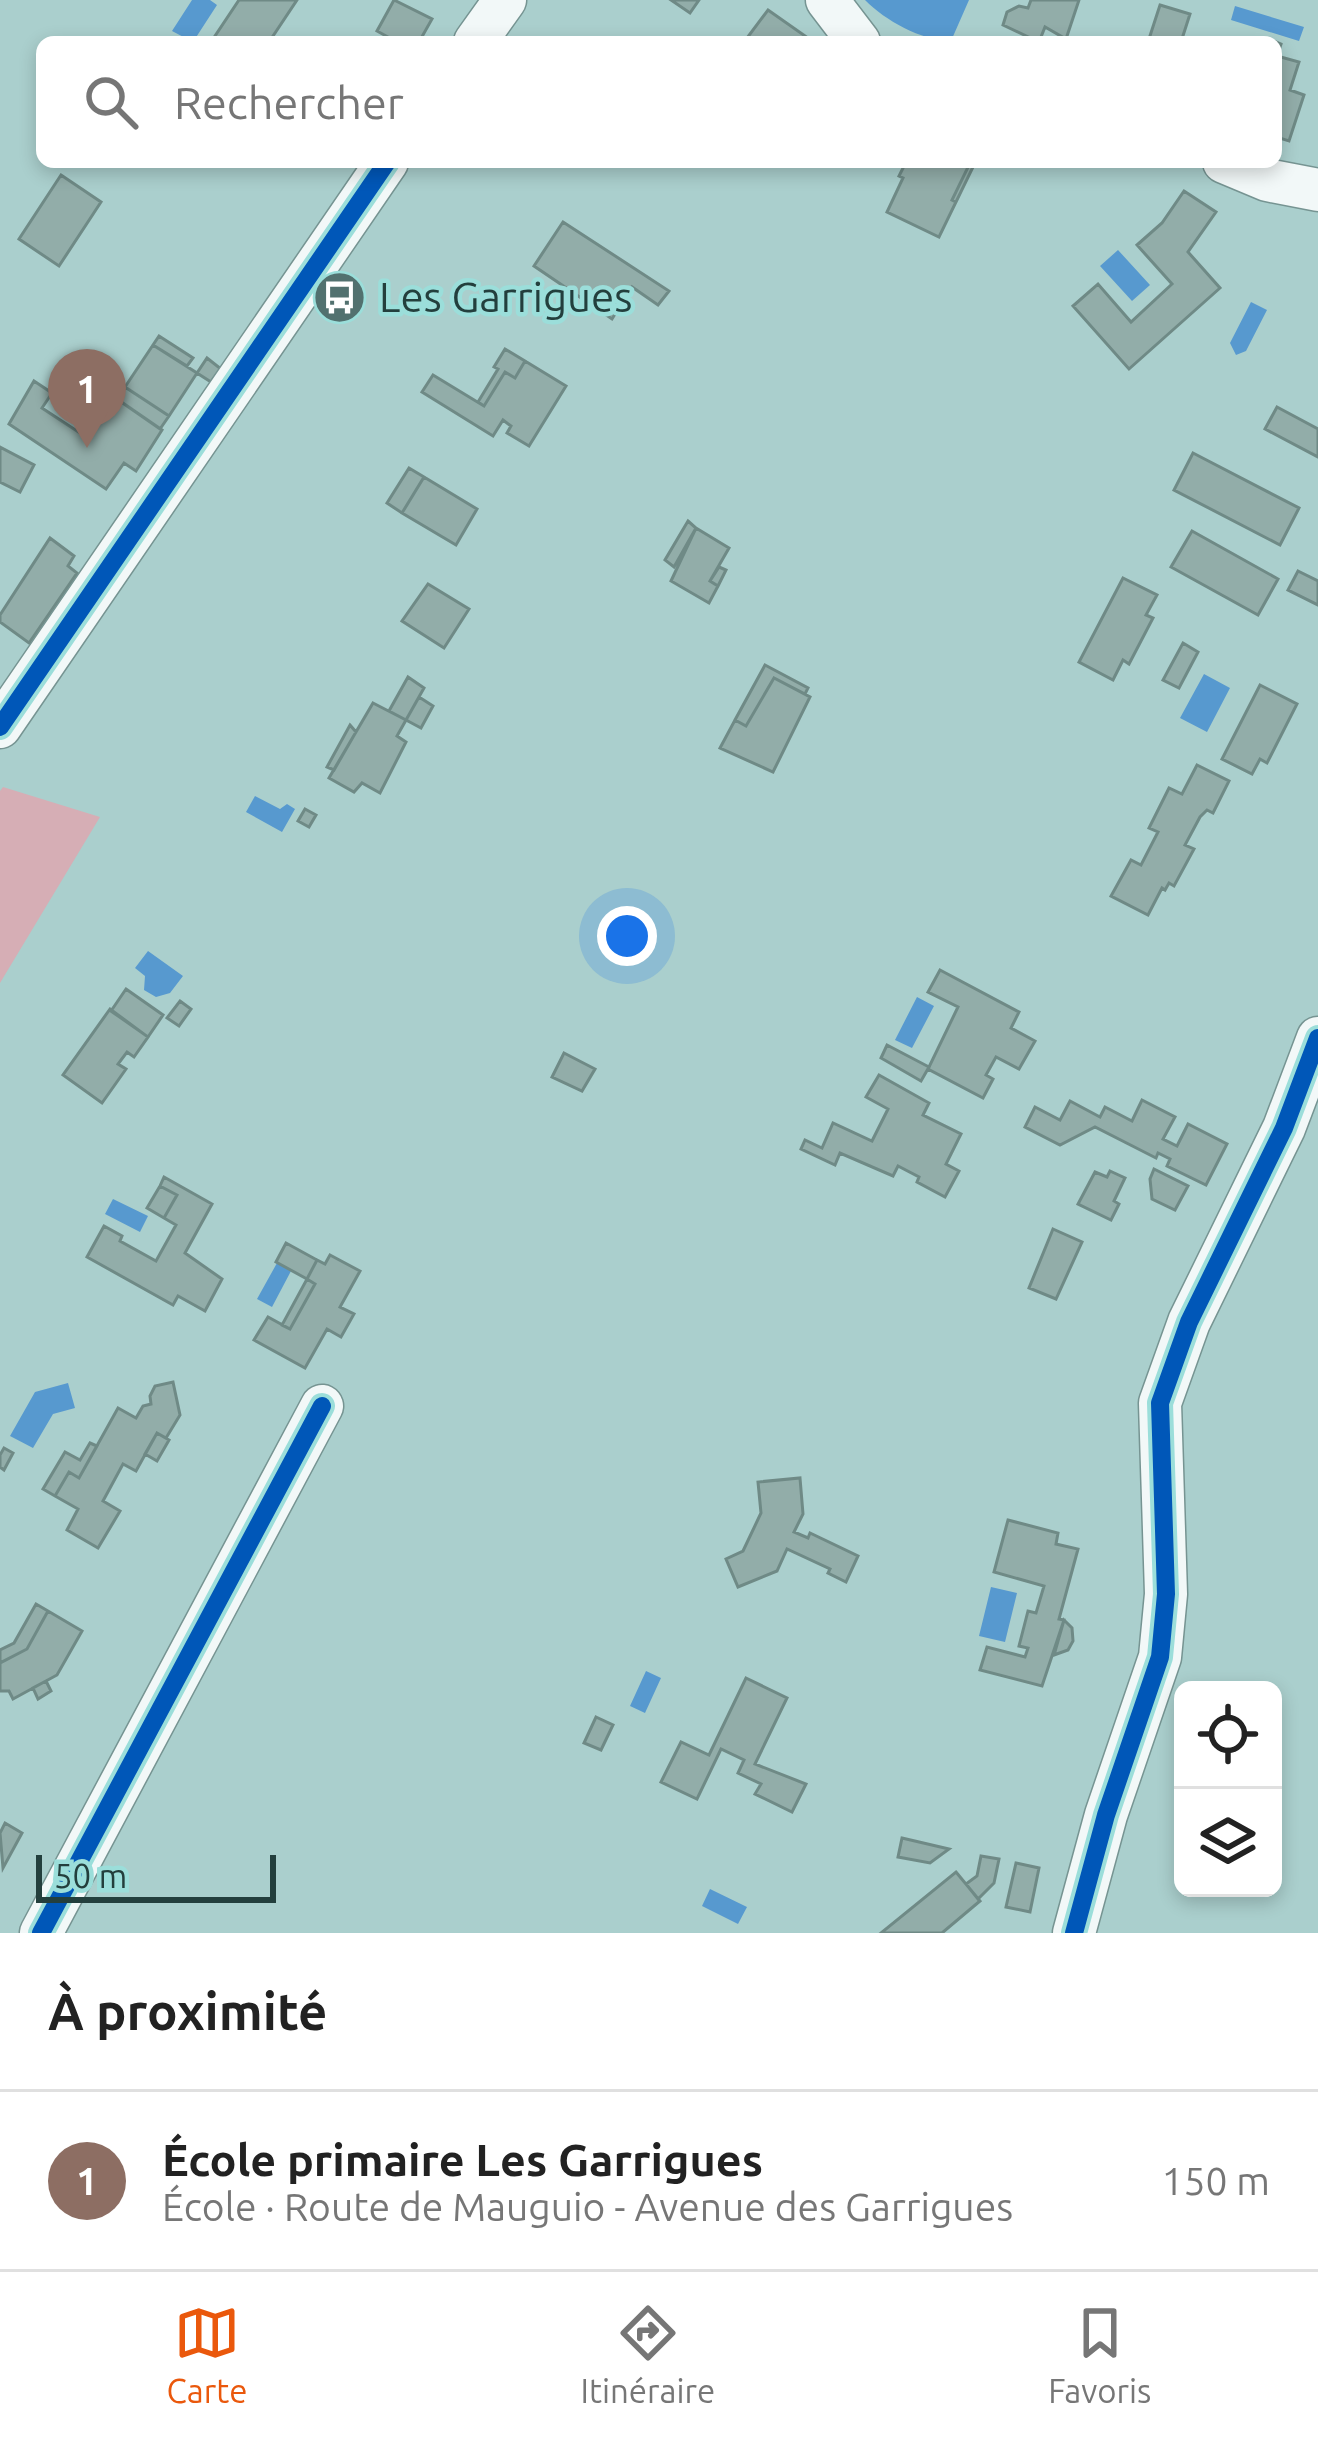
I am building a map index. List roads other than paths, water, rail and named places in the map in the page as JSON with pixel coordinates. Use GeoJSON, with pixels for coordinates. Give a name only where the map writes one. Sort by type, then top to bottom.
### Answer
{"type":"FeatureCollection","features":[{"type":"Feature","properties":{"kind":"street"},"geometry":{"type":"LineString","coordinates":[[479,36],[505,0]]}},
{"type":"Feature","properties":{"kind":"street"},"geometry":{"type":"LineString","coordinates":[[827,0],[854,36]]}},
{"type":"Feature","properties":{"kind":"street"},"geometry":{"type":"LineString","coordinates":[[0,727],[383,168]]}},
{"type":"Feature","properties":{"kind":"street"},"geometry":{"type":"LineString","coordinates":[[1238,168],[1267,180],[1318,190]]}},
{"type":"Feature","properties":{"kind":"street"},"geometry":{"type":"LineString","coordinates":[[1074,1933],[1106,1815],[1160,1657],[1166,1594],[1160,1403],[1189,1322],[1284,1128],[1318,1039]]}},
{"type":"Feature","properties":{"kind":"street"},"geometry":{"type":"LineString","coordinates":[[41,1933],[322,1406]]}},
{"type":"Feature","properties":{"kind":"water"},"geometry":{"type":"Polygon","coordinates":[[[192,0],[217,5],[197,36],[172,31],[192,0]]]}},
{"type":"Feature","properties":{"kind":"water"},"geometry":{"type":"Polygon","coordinates":[[[865,0],[969,0],[953,36],[924,36],[865,0]]]}},
{"type":"Feature","properties":{"kind":"water"},"geometry":{"type":"Polygon","coordinates":[[[1235,6],[1304,27],[1299,41],[1231,20],[1235,6]]]}},
{"type":"Feature","properties":{"kind":"water"},"geometry":{"type":"Polygon","coordinates":[[[1118,250],[1150,285],[1132,301],[1100,266],[1118,250]]]}},
{"type":"Feature","properties":{"kind":"water"},"geometry":{"type":"Polygon","coordinates":[[[1251,302],[1267,310],[1246,351],[1236,355],[1230,343],[1251,302]]]}},
{"type":"Feature","properties":{"kind":"water"},"geometry":{"type":"Polygon","coordinates":[[[1204,674],[1230,688],[1207,732],[1180,718],[1204,674]]]}},
{"type":"Feature","properties":{"kind":"water"},"geometry":{"type":"Polygon","coordinates":[[[255,796],[280,809],[287,804],[295,809],[282,832],[246,812],[255,796]]]}},
{"type":"Feature","properties":{"kind":"water"},"geometry":{"type":"Polygon","coordinates":[[[148,951],[183,976],[170,993],[156,997],[144,990],[145,976],[135,968],[148,951]]]}},
{"type":"Feature","properties":{"kind":"water"},"geometry":{"type":"Polygon","coordinates":[[[917,997],[934,1006],[912,1048],[895,1040],[917,997]]]}},
{"type":"Feature","properties":{"kind":"water"},"geometry":{"type":"Polygon","coordinates":[[[113,1199],[148,1216],[140,1232],[105,1214],[113,1199]]]}},
{"type":"Feature","properties":{"kind":"water"},"geometry":{"type":"Polygon","coordinates":[[[277,1263],[291,1271],[272,1307],[257,1299],[277,1263]]]}},
{"type":"Feature","properties":{"kind":"water"},"geometry":{"type":"Polygon","coordinates":[[[68,1383],[75,1408],[53,1414],[33,1448],[10,1436],[35,1392],[68,1383]]]}},
{"type":"Feature","properties":{"kind":"water"},"geometry":{"type":"Polygon","coordinates":[[[991,1587],[1017,1593],[1005,1642],[979,1636],[991,1587]]]}},
{"type":"Feature","properties":{"kind":"water"},"geometry":{"type":"Polygon","coordinates":[[[646,1671],[661,1678],[645,1713],[630,1706],[646,1671]]]}},
{"type":"Feature","properties":{"kind":"water"},"geometry":{"type":"Polygon","coordinates":[[[710,1889],[747,1907],[738,1924],[702,1906],[710,1889]]]}},
{"type":"Feature","properties":{"kind":"place","name":"Les Garrigues"},"geometry":{"type":"Point","coordinates":[340,297]}},
{"type":"Feature","properties":{"kind":"place","name":"École primaire Les Garrigues"},"geometry":{"type":"Point","coordinates":[87,448]}}]}
